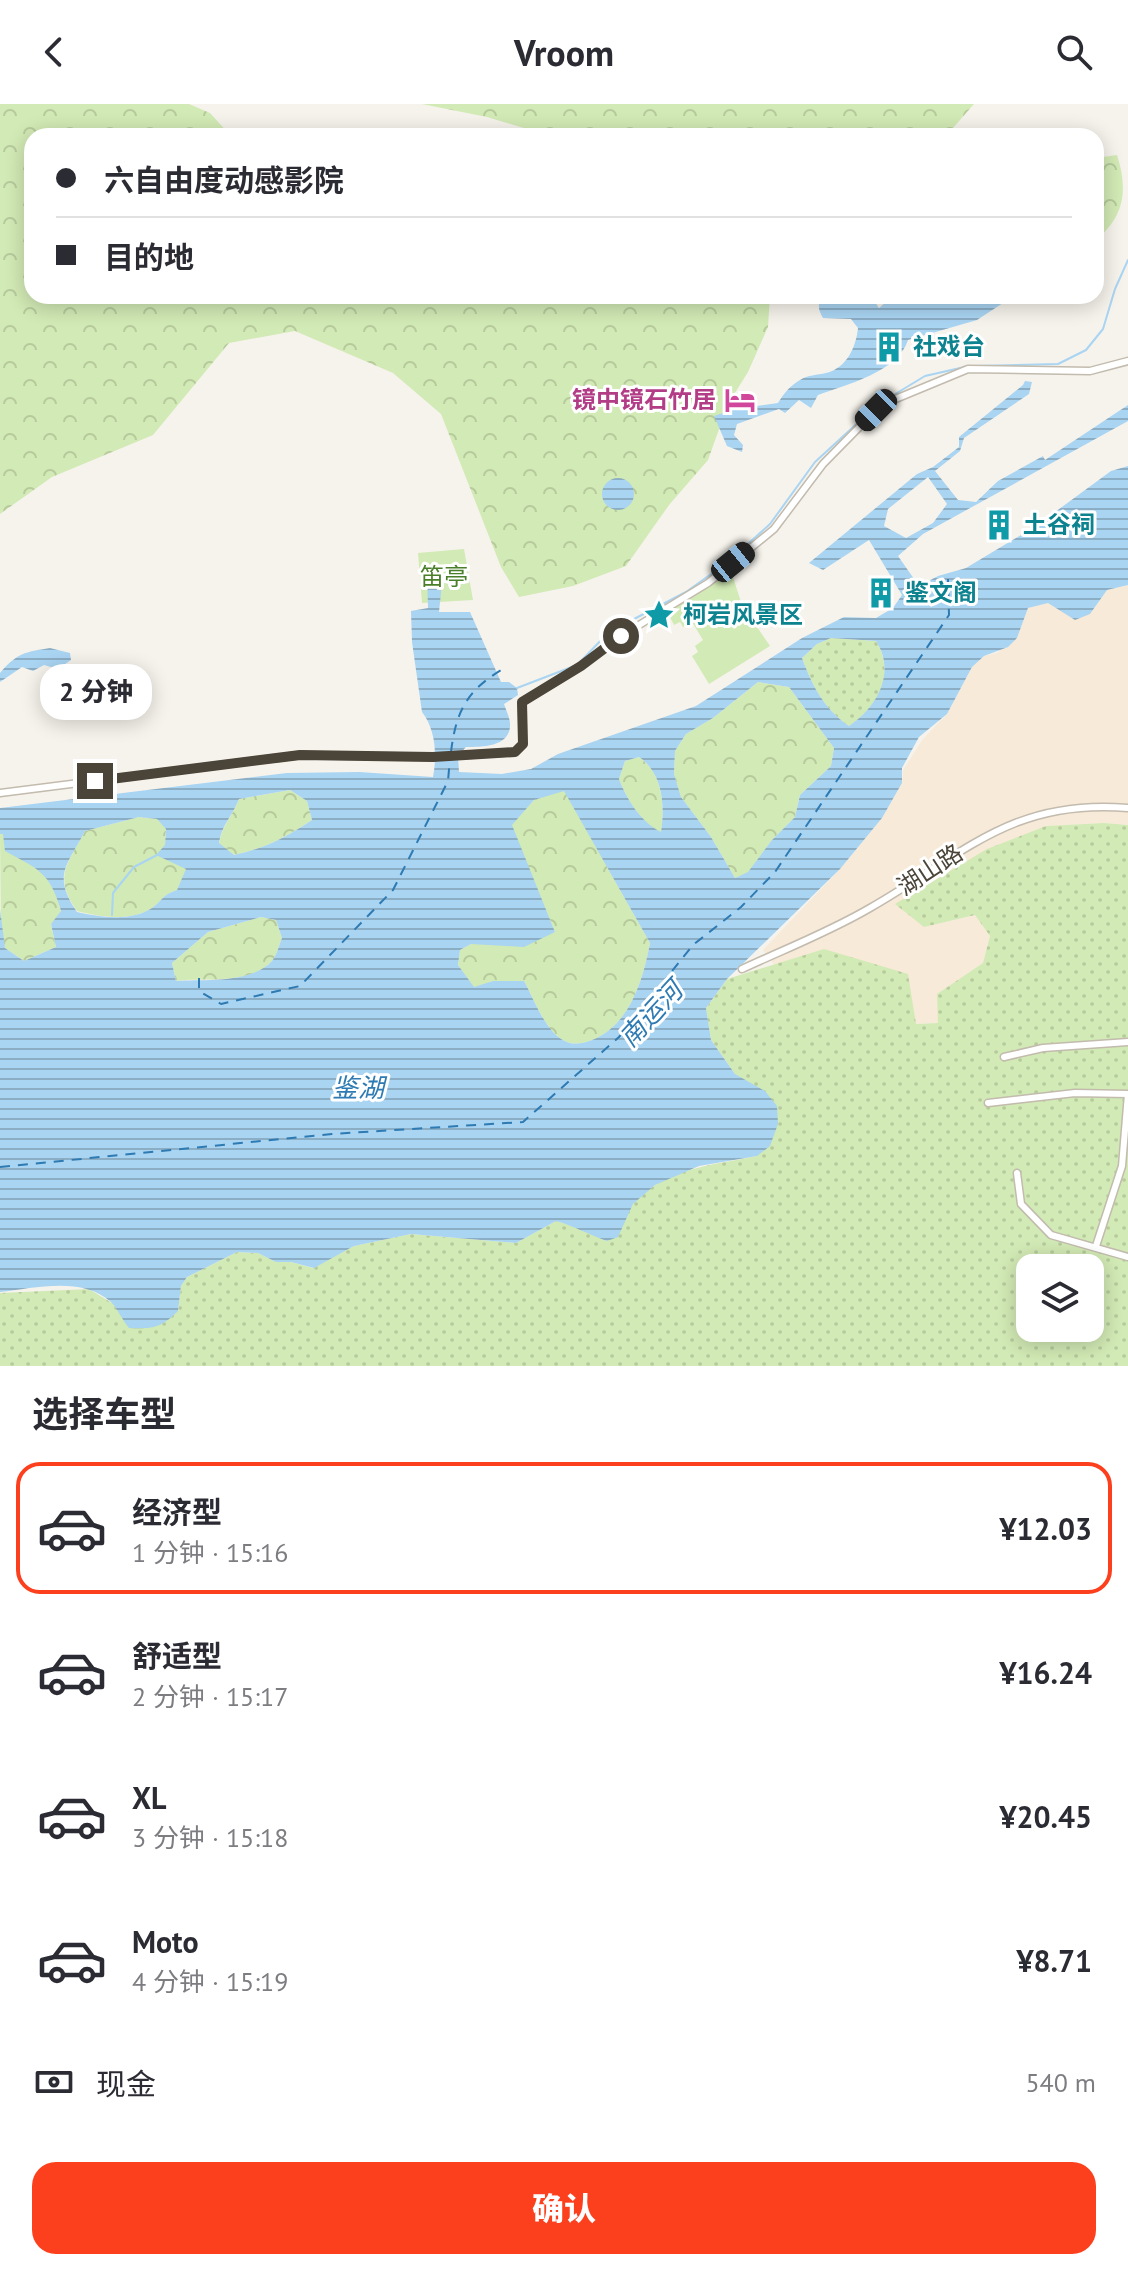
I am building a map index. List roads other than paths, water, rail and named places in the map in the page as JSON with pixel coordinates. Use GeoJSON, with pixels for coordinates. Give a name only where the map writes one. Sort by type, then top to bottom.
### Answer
{"type":"FeatureCollection","features":[{"type":"Feature","properties":{"kind":"street"},"geometry":{"type":"LineString","coordinates":[[0,793],[300,755],[433,757],[515,752],[523,744],[522,702],[708,583],[774,529],[823,464],[881,405],[968,369],[1090,371],[1128,361]]}},
{"type":"Feature","properties":{"kind":"street","name":"湖山路"},"geometry":{"type":"LineString","coordinates":[[742,969],[809,941],[869,909],[987,834],[1016,820],[1072,808],[1128,808]]}},
{"type":"Feature","properties":{"kind":"street"},"geometry":{"type":"LineString","coordinates":[[1004,1057],[1043,1048],[1128,1042]]}},
{"type":"Feature","properties":{"kind":"street"},"geometry":{"type":"LineString","coordinates":[[988,1103],[1075,1093],[1128,1094],[1122,1166],[1096,1246]]}},
{"type":"Feature","properties":{"kind":"street"},"geometry":{"type":"LineString","coordinates":[[1017,1173],[1021,1204],[1051,1235],[1128,1257]]}},
{"type":"Feature","properties":{"kind":"water"},"geometry":{"type":"Polygon","coordinates":[[[820,304],[876,304],[879,308],[884,304],[1001,304],[977,320],[908,340],[903,351],[883,368],[818,395],[811,408],[799,400],[785,413],[779,409],[737,424],[734,435],[743,445],[742,452],[727,446],[714,416],[735,409],[778,403],[796,382],[840,367],[849,356],[858,328],[851,319],[823,318],[820,304]]]}},
{"type":"Feature","properties":{"kind":"water","name":"鉴湖"},"geometry":{"type":"Polygon","coordinates":[[[1025,381],[1032,382],[1029,394],[964,438],[960,451],[935,471],[958,500],[976,502],[998,481],[1043,456],[1045,460],[1128,405],[1128,421],[923,534],[898,556],[919,586],[938,576],[966,568],[1036,526],[1111,471],[1128,466],[1128,585],[1107,590],[1090,614],[1075,620],[1048,603],[1028,608],[1017,638],[1008,647],[984,656],[972,667],[947,714],[919,737],[902,768],[902,783],[882,818],[840,869],[727,979],[706,1008],[711,1040],[735,1074],[765,1091],[777,1106],[778,1124],[770,1146],[757,1156],[699,1166],[655,1185],[633,1204],[618,1237],[607,1241],[556,1221],[516,1243],[411,1234],[354,1246],[314,1268],[276,1262],[258,1253],[237,1252],[187,1277],[181,1286],[178,1311],[161,1324],[144,1328],[129,1328],[111,1302],[86,1289],[58,1286],[0,1292],[0,909],[5,948],[24,961],[56,947],[51,924],[61,911],[52,888],[41,873],[5,851],[3,834],[0,834],[0,808],[287,773],[359,772],[433,777],[434,743],[422,712],[411,611],[428,608],[427,573],[435,571],[442,583],[439,612],[470,612],[501,682],[509,682],[517,688],[518,695],[504,704],[510,724],[506,737],[494,744],[466,747],[458,756],[459,772],[502,774],[531,769],[558,754],[696,706],[802,638],[844,617],[876,618],[893,608],[902,595],[869,540],[823,570],[809,563],[917,474],[933,467],[959,447],[959,437],[1025,381]],[[928,477],[888,509],[884,526],[906,538],[933,523],[947,504],[928,477]],[[831,638],[817,644],[802,658],[820,696],[849,726],[876,699],[884,677],[884,665],[876,641],[831,638]],[[758,682],[713,718],[686,734],[675,751],[674,774],[681,797],[711,837],[735,878],[748,872],[772,840],[795,817],[800,795],[831,766],[834,748],[789,687],[758,682]],[[639,757],[625,761],[619,779],[636,810],[661,832],[663,812],[658,781],[647,764],[639,757]],[[290,790],[239,799],[219,843],[234,855],[275,842],[312,820],[307,801],[290,790]],[[564,791],[534,800],[512,825],[555,932],[524,947],[471,944],[460,950],[458,965],[474,987],[493,981],[524,981],[553,1032],[567,1042],[589,1041],[616,1024],[633,1000],[650,943],[564,791]],[[139,817],[85,831],[68,862],[65,889],[77,912],[115,917],[135,915],[152,908],[177,890],[186,869],[156,855],[165,845],[166,829],[157,819],[139,817]],[[261,917],[208,932],[172,963],[176,981],[240,977],[252,974],[272,961],[282,938],[276,920],[261,917]]]}},
{"type":"Feature","properties":{"kind":"water"},"geometry":{"type":"Polygon","coordinates":[[[618,478],[630,482],[634,494],[630,506],[618,510],[606,506],[602,494],[606,482],[618,478]]]}},
{"type":"Feature","properties":{"kind":"water"},"geometry":{"type":"Polygon","coordinates":[[[50,648],[70,653],[71,660],[58,669],[44,665],[33,671],[22,667],[0,682],[0,673],[11,661],[28,652],[50,648]]]}},
{"type":"Feature","properties":{"kind":"waterway"},"geometry":{"type":"LineString","coordinates":[[975,366],[1058,364],[1086,350],[1103,329],[1128,260]]}},
{"type":"Feature","properties":{"kind":"waterway"},"geometry":{"type":"LineString","coordinates":[[887,399],[925,376],[969,366]]}},
{"type":"Feature","properties":{"kind":"waterway"},"geometry":{"type":"LineString","coordinates":[[517,688],[577,665],[609,632],[686,592],[728,562],[770,524],[815,462],[875,407]]}},
{"type":"Feature","properties":{"kind":"waterway"},"geometry":{"type":"LineString","coordinates":[[112,915],[113,893],[134,867],[157,855]]}},
{"type":"Feature","properties":{"kind":"place","name":"社戏台"},"geometry":{"type":"Point","coordinates":[889,347]}},
{"type":"Feature","properties":{"kind":"place","name":"镜中镜石竹居"},"geometry":{"type":"Point","coordinates":[740,400]}},
{"type":"Feature","properties":{"kind":"place","name":"土谷祠"},"geometry":{"type":"Point","coordinates":[999,525]}},
{"type":"Feature","properties":{"kind":"place","name":"鉴文阁"},"geometry":{"type":"Point","coordinates":[881,593]}},
{"type":"Feature","properties":{"kind":"place","name":"柯岩风景区"},"geometry":{"type":"Point","coordinates":[659,615]}},
{"type":"Feature","properties":{"kind":"park label","name":"笛亭"},"geometry":{"type":"Point","coordinates":[444,577]}},
{"type":"Feature","properties":{"kind":"water label","name":"南运河"},"geometry":{"type":"Point","coordinates":[651,1014]}}]}
